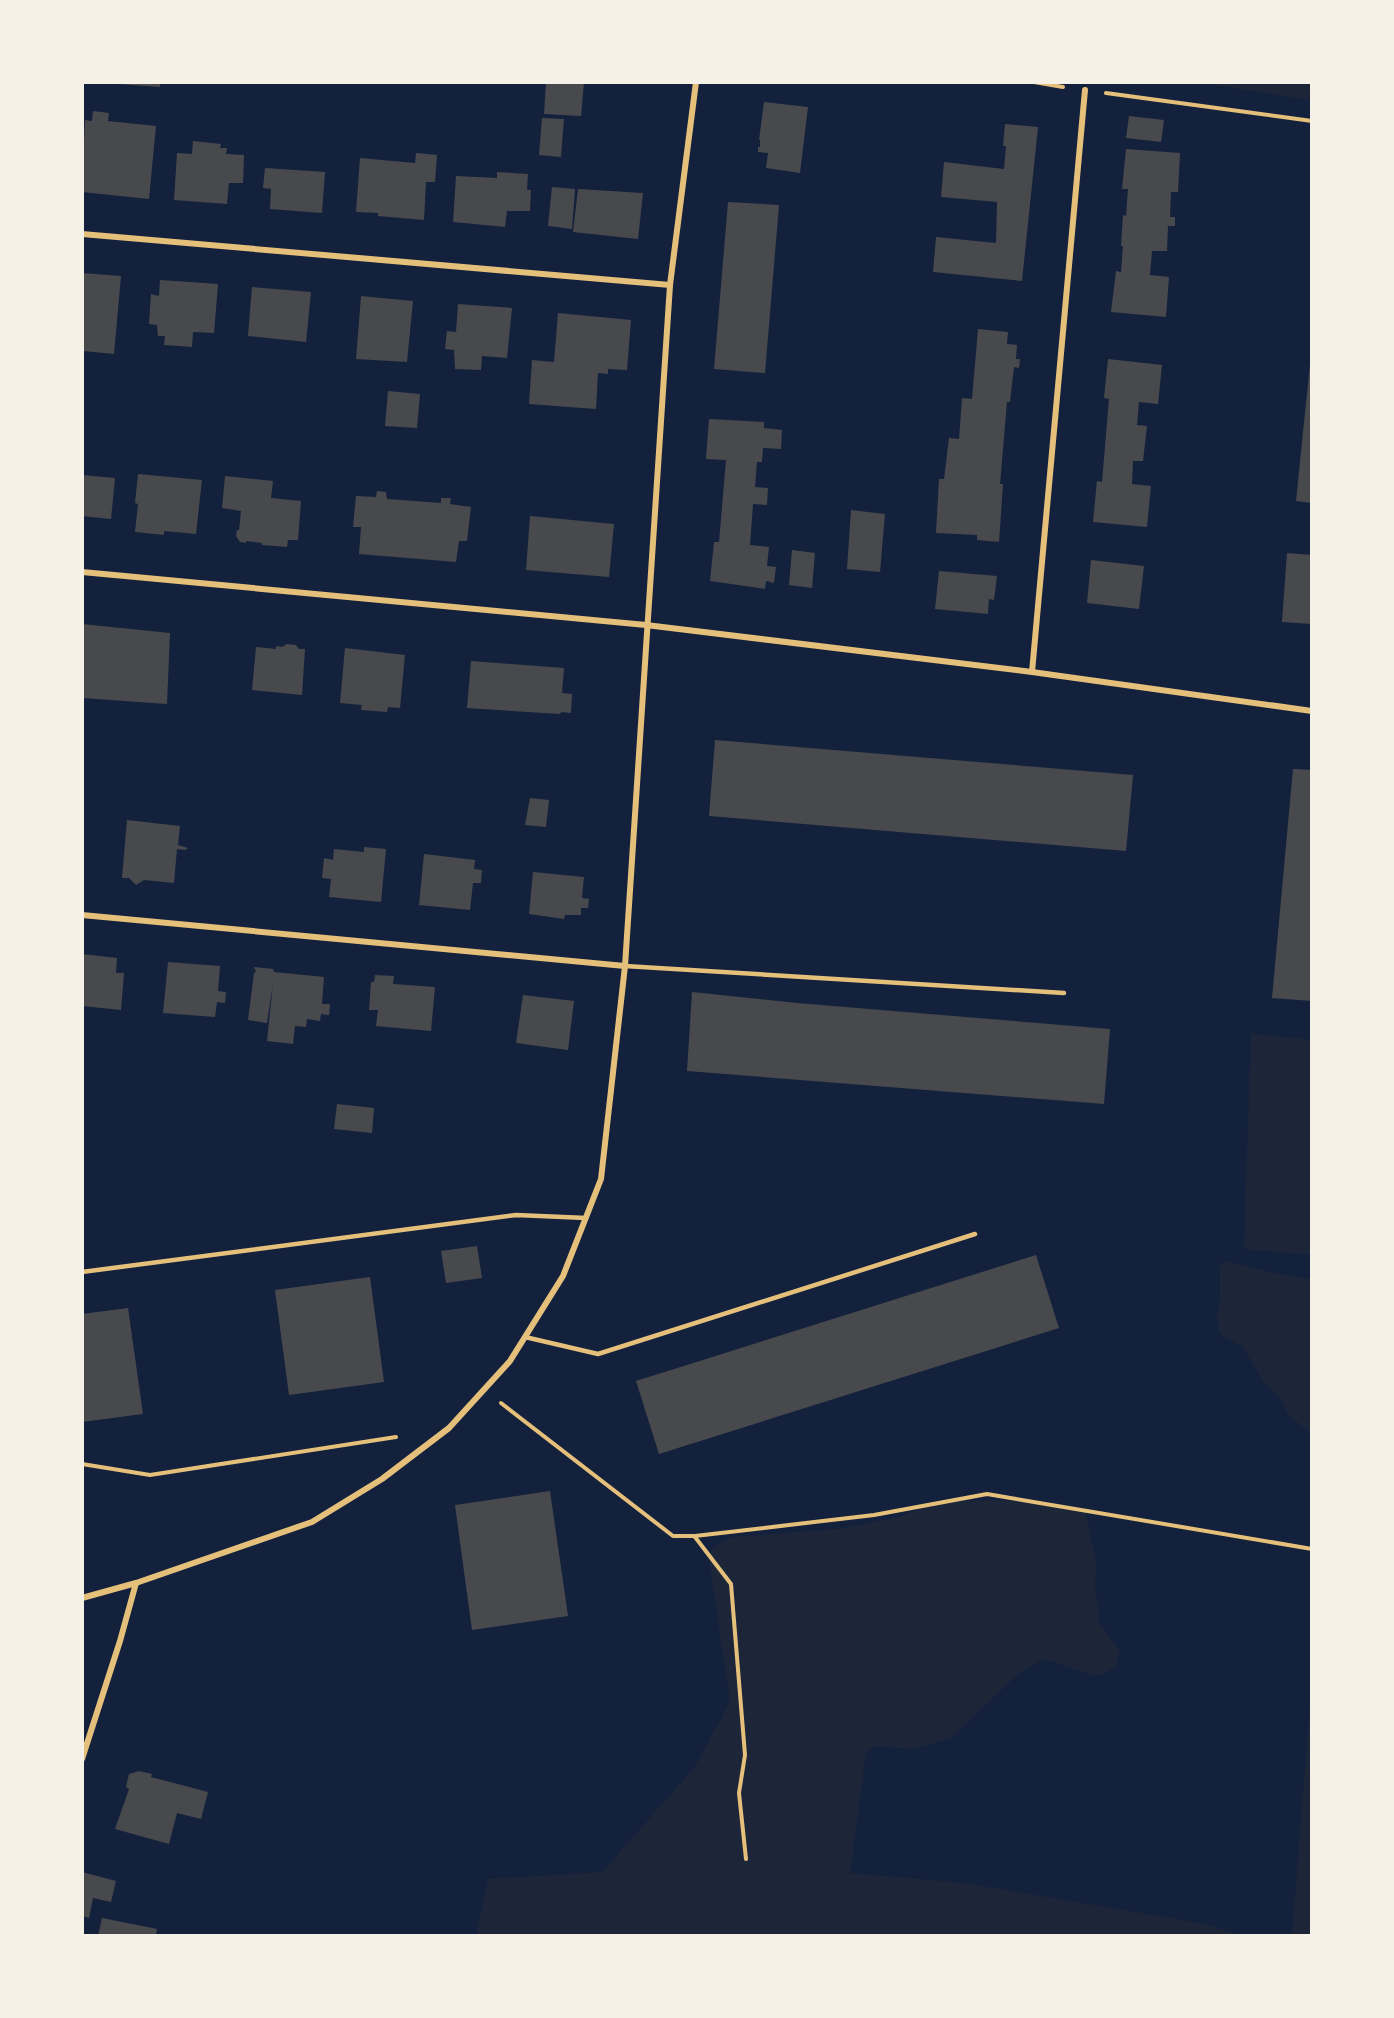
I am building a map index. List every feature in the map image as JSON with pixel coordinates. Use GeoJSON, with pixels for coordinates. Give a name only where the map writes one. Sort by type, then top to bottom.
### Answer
{"type":"FeatureCollection","features":[{"type":"Feature","properties":{"kind":"street"},"geometry":{"type":"LineString","coordinates":[[82,1598],[312,1522],[382,1479],[449,1428],[510,1361],[563,1276],[601,1179],[625,966],[670,285],[696,82]]}},
{"type":"Feature","properties":{"kind":"street"},"geometry":{"type":"LineString","coordinates":[[1032,672],[1085,90]]}},
{"type":"Feature","properties":{"kind":"street"},"geometry":{"type":"LineString","coordinates":[[82,234],[670,285]]}},
{"type":"Feature","properties":{"kind":"street"},"geometry":{"type":"LineString","coordinates":[[82,572],[646,625],[1032,672],[1311,711]]}},
{"type":"Feature","properties":{"kind":"street"},"geometry":{"type":"LineString","coordinates":[[82,915],[625,966]]}},
{"type":"Feature","properties":{"kind":"street"},"geometry":{"type":"LineString","coordinates":[[82,1759],[120,1641],[136,1582]]}},
{"type":"Feature","properties":{"kind":"lane"},"geometry":{"type":"LineString","coordinates":[[625,966],[1064,993]]}},
{"type":"Feature","properties":{"kind":"lane"},"geometry":{"type":"LineString","coordinates":[[82,1272],[516,1215],[586,1218]]}},
{"type":"Feature","properties":{"kind":"lane"},"geometry":{"type":"LineString","coordinates":[[525,1337],[598,1354],[975,1234]]}},
{"type":"Feature","properties":{"kind":"path"},"geometry":{"type":"LineString","coordinates":[[1034,82],[1311,121]]}},
{"type":"Feature","properties":{"kind":"path"},"geometry":{"type":"LineString","coordinates":[[484,1389],[673,1536],[695,1536],[874,1515],[987,1494],[1311,1549]]}},
{"type":"Feature","properties":{"kind":"path"},"geometry":{"type":"LineString","coordinates":[[82,1464],[150,1475],[405,1436]]}},
{"type":"Feature","properties":{"kind":"path"},"geometry":{"type":"LineString","coordinates":[[695,1536],[731,1584],[745,1755],[739,1793],[746,1859]]}},
{"type":"Feature","properties":{"kind":"shaded area"},"geometry":{"type":"Polygon","coordinates":[[[1201,83],[1311,83],[1311,100],[1201,83]]]}},
{"type":"Feature","properties":{"kind":"shaded area"},"geometry":{"type":"Polygon","coordinates":[[[1251,1033],[1311,1040],[1311,1255],[1244,1249],[1251,1033]]]}},
{"type":"Feature","properties":{"kind":"shaded area"},"geometry":{"type":"Polygon","coordinates":[[[1225,1261],[1311,1279],[1311,1433],[1289,1416],[1280,1398],[1264,1382],[1242,1346],[1223,1337],[1219,1330],[1217,1319],[1220,1299],[1220,1265],[1225,1261]]]}},
{"type":"Feature","properties":{"kind":"shaded area"},"geometry":{"type":"Polygon","coordinates":[[[1004,1500],[1085,1510],[1096,1561],[1095,1586],[1100,1625],[1119,1649],[1116,1667],[1094,1676],[1044,1659],[1018,1674],[950,1739],[911,1749],[875,1746],[866,1752],[850,1873],[964,1883],[1201,1923],[1241,1935],[476,1936],[488,1879],[602,1872],[694,1768],[730,1702],[709,1558],[712,1550],[718,1545],[732,1537],[846,1528],[899,1517],[933,1504],[952,1501],[1004,1500]]]}},
{"type":"Feature","properties":{"kind":"shaded area"},"geometry":{"type":"Polygon","coordinates":[[[1311,1690],[1311,1935],[1292,1935],[1311,1690]]]}},
{"type":"Feature","properties":{"kind":"building"},"geometry":{"type":"Polygon","coordinates":[[[117,82],[160,82],[160,87],[117,84],[117,82]]]}},
{"type":"Feature","properties":{"kind":"building"},"geometry":{"type":"Polygon","coordinates":[[[546,82],[584,82],[581,116],[544,114],[546,82]]]}},
{"type":"Feature","properties":{"kind":"building"},"geometry":{"type":"Polygon","coordinates":[[[764,102],[808,107],[800,173],[766,168],[768,153],[758,152],[764,102]]]}},
{"type":"Feature","properties":{"kind":"building"},"geometry":{"type":"Polygon","coordinates":[[[93,111],[109,113],[108,121],[156,126],[149,199],[82,192],[85,120],[92,121],[93,111]]]}},
{"type":"Feature","properties":{"kind":"building"},"geometry":{"type":"Polygon","coordinates":[[[1129,116],[1164,120],[1161,142],[1126,138],[1129,116]]]}},
{"type":"Feature","properties":{"kind":"building"},"geometry":{"type":"Polygon","coordinates":[[[542,118],[564,119],[561,157],[539,155],[542,118]]]}},
{"type":"Feature","properties":{"kind":"building"},"geometry":{"type":"Polygon","coordinates":[[[1005,124],[1038,127],[1022,281],[933,272],[936,237],[996,243],[997,202],[941,197],[944,162],[1004,169],[1005,124]]]}},
{"type":"Feature","properties":{"kind":"building"},"geometry":{"type":"Polygon","coordinates":[[[193,141],[221,144],[220,148],[227,148],[226,154],[244,155],[243,183],[229,183],[227,204],[174,200],[177,153],[192,154],[193,141]]]}},
{"type":"Feature","properties":{"kind":"building"},"geometry":{"type":"Polygon","coordinates":[[[1126,149],[1180,153],[1178,192],[1171,192],[1170,217],[1175,217],[1175,226],[1168,226],[1167,251],[1152,251],[1150,275],[1169,277],[1166,317],[1111,312],[1116,271],[1121,272],[1123,215],[1126,216],[1128,189],[1122,189],[1126,149]]]}},
{"type":"Feature","properties":{"kind":"building"},"geometry":{"type":"Polygon","coordinates":[[[416,153],[437,155],[435,182],[426,182],[424,220],[356,212],[360,158],[415,163],[416,153]]]}},
{"type":"Feature","properties":{"kind":"building"},"geometry":{"type":"Polygon","coordinates":[[[265,168],[325,172],[322,213],[270,209],[271,189],[263,188],[265,168]]]}},
{"type":"Feature","properties":{"kind":"building"},"geometry":{"type":"Polygon","coordinates":[[[497,172],[528,174],[527,190],[531,190],[530,211],[507,211],[505,227],[453,222],[456,176],[497,178],[497,172]]]}},
{"type":"Feature","properties":{"kind":"building"},"geometry":{"type":"Polygon","coordinates":[[[552,187],[575,189],[572,229],[548,226],[552,187]]]}},
{"type":"Feature","properties":{"kind":"building"},"geometry":{"type":"Polygon","coordinates":[[[578,189],[643,193],[638,239],[573,232],[578,189]]]}},
{"type":"Feature","properties":{"kind":"building"},"geometry":{"type":"Polygon","coordinates":[[[728,202],[779,205],[765,373],[714,369],[728,202]]]}},
{"type":"Feature","properties":{"kind":"building"},"geometry":{"type":"Polygon","coordinates":[[[82,273],[121,276],[114,354],[83,351],[82,273]]]}},
{"type":"Feature","properties":{"kind":"building"},"geometry":{"type":"Polygon","coordinates":[[[160,280],[218,284],[214,333],[193,332],[192,347],[164,345],[165,336],[158,336],[157,325],[149,324],[151,294],[159,296],[160,280]]]}},
{"type":"Feature","properties":{"kind":"building"},"geometry":{"type":"Polygon","coordinates":[[[252,287],[311,292],[306,342],[248,336],[252,287]]]}},
{"type":"Feature","properties":{"kind":"building"},"geometry":{"type":"Polygon","coordinates":[[[361,296],[413,301],[407,362],[356,359],[361,296]]]}},
{"type":"Feature","properties":{"kind":"building"},"geometry":{"type":"Polygon","coordinates":[[[458,304],[512,308],[507,358],[482,356],[481,370],[455,369],[454,350],[445,349],[447,331],[456,332],[458,304]]]}},
{"type":"Feature","properties":{"kind":"building"},"geometry":{"type":"Polygon","coordinates":[[[558,313],[631,320],[627,370],[608,369],[608,374],[598,373],[596,409],[529,404],[532,360],[554,362],[558,313]]]}},
{"type":"Feature","properties":{"kind":"building"},"geometry":{"type":"Polygon","coordinates":[[[978,329],[1008,332],[1007,344],[1017,345],[1016,359],[1020,359],[1019,368],[1014,367],[1010,402],[1007,402],[1000,484],[1003,484],[999,542],[977,540],[977,535],[936,533],[939,479],[944,479],[949,438],[959,439],[962,398],[972,399],[978,329]]]}},
{"type":"Feature","properties":{"kind":"building"},"geometry":{"type":"Polygon","coordinates":[[[1108,359],[1162,365],[1158,404],[1139,402],[1137,425],[1147,426],[1143,461],[1133,461],[1132,484],[1151,486],[1147,527],[1093,522],[1097,481],[1102,482],[1109,399],[1104,398],[1108,359]]]}},
{"type":"Feature","properties":{"kind":"building"},"geometry":{"type":"Polygon","coordinates":[[[1310,364],[1312,364],[1312,503],[1296,501],[1310,364]]]}},
{"type":"Feature","properties":{"kind":"building"},"geometry":{"type":"Polygon","coordinates":[[[388,391],[420,394],[417,428],[385,426],[388,391]]]}},
{"type":"Feature","properties":{"kind":"building"},"geometry":{"type":"Polygon","coordinates":[[[709,419],[764,422],[764,428],[782,430],[781,449],[763,448],[762,462],[757,462],[755,487],[768,488],[767,505],[753,504],[750,545],[769,547],[767,566],[776,567],[774,583],[766,581],[765,589],[710,581],[714,542],[719,542],[726,460],[706,459],[709,419]]]}},
{"type":"Feature","properties":{"kind":"building"},"geometry":{"type":"Polygon","coordinates":[[[138,474],[202,480],[196,534],[164,531],[164,535],[135,532],[138,474]]]}},
{"type":"Feature","properties":{"kind":"building"},"geometry":{"type":"Polygon","coordinates":[[[82,475],[115,478],[111,519],[82,516],[82,475]]]}},
{"type":"Feature","properties":{"kind":"building"},"geometry":{"type":"Polygon","coordinates":[[[225,476],[273,481],[271,498],[301,501],[298,540],[288,540],[287,547],[240,542],[236,536],[241,511],[222,508],[225,476]]]}},
{"type":"Feature","properties":{"kind":"building"},"geometry":{"type":"Polygon","coordinates":[[[377,491],[386,492],[387,499],[441,503],[441,498],[451,498],[450,504],[471,507],[467,541],[459,541],[456,562],[359,554],[361,527],[353,527],[356,496],[376,497],[377,491]]]}},
{"type":"Feature","properties":{"kind":"building"},"geometry":{"type":"Polygon","coordinates":[[[851,510],[885,514],[880,572],[847,569],[851,510]]]}},
{"type":"Feature","properties":{"kind":"building"},"geometry":{"type":"Polygon","coordinates":[[[530,516],[614,524],[609,577],[526,570],[530,516]]]}},
{"type":"Feature","properties":{"kind":"building"},"geometry":{"type":"Polygon","coordinates":[[[792,550],[815,553],[812,588],[789,585],[792,550]]]}},
{"type":"Feature","properties":{"kind":"building"},"geometry":{"type":"Polygon","coordinates":[[[1287,553],[1312,555],[1312,624],[1282,622],[1287,553]]]}},
{"type":"Feature","properties":{"kind":"building"},"geometry":{"type":"Polygon","coordinates":[[[1091,560],[1144,566],[1139,609],[1087,603],[1091,560]]]}},
{"type":"Feature","properties":{"kind":"building"},"geometry":{"type":"Polygon","coordinates":[[[939,571],[997,576],[994,600],[989,599],[988,614],[935,609],[939,571]]]}},
{"type":"Feature","properties":{"kind":"building"},"geometry":{"type":"Polygon","coordinates":[[[82,624],[170,633],[167,704],[82,698],[82,624]]]}},
{"type":"Feature","properties":{"kind":"building"},"geometry":{"type":"Polygon","coordinates":[[[287,644],[305,649],[302,695],[252,690],[256,647],[276,649],[276,646],[282,647],[287,644]]]}},
{"type":"Feature","properties":{"kind":"building"},"geometry":{"type":"Polygon","coordinates":[[[345,648],[405,655],[400,708],[388,707],[387,712],[361,710],[362,705],[340,703],[345,648]]]}},
{"type":"Feature","properties":{"kind":"building"},"geometry":{"type":"Polygon","coordinates":[[[471,661],[564,668],[562,693],[572,694],[571,713],[467,708],[471,661]]]}},
{"type":"Feature","properties":{"kind":"building"},"geometry":{"type":"Polygon","coordinates":[[[715,740],[1133,775],[1126,851],[709,816],[715,740]]]}},
{"type":"Feature","properties":{"kind":"building"},"geometry":{"type":"Polygon","coordinates":[[[1293,769],[1312,770],[1312,1001],[1272,998],[1293,769]]]}},
{"type":"Feature","properties":{"kind":"building"},"geometry":{"type":"Polygon","coordinates":[[[530,798],[549,800],[546,827],[525,825],[530,798]]]}},
{"type":"Feature","properties":{"kind":"building"},"geometry":{"type":"Polygon","coordinates":[[[127,820],[180,826],[178,845],[188,848],[177,849],[174,883],[144,880],[136,885],[129,878],[122,878],[127,820]]]}},
{"type":"Feature","properties":{"kind":"building"},"geometry":{"type":"Polygon","coordinates":[[[364,847],[386,849],[381,902],[329,897],[331,879],[322,878],[324,858],[333,860],[334,849],[364,852],[364,847]]]}},
{"type":"Feature","properties":{"kind":"building"},"geometry":{"type":"Polygon","coordinates":[[[424,854],[475,860],[474,869],[482,870],[481,883],[473,883],[470,910],[419,905],[424,854]]]}},
{"type":"Feature","properties":{"kind":"building"},"geometry":{"type":"Polygon","coordinates":[[[533,872],[584,877],[582,898],[589,899],[588,908],[581,908],[581,915],[565,915],[564,919],[529,914],[533,872]]]}},
{"type":"Feature","properties":{"kind":"building"},"geometry":{"type":"Polygon","coordinates":[[[82,954],[117,958],[116,973],[124,973],[121,1010],[82,1006],[82,954]]]}},
{"type":"Feature","properties":{"kind":"building"},"geometry":{"type":"Polygon","coordinates":[[[168,962],[220,966],[218,991],[226,992],[225,1003],[217,1002],[215,1017],[163,1013],[168,962]]]}},
{"type":"Feature","properties":{"kind":"building"},"geometry":{"type":"Polygon","coordinates":[[[254,967],[273,969],[274,972],[324,977],[322,1004],[330,1004],[329,1015],[321,1014],[320,1021],[307,1019],[306,1027],[295,1026],[293,1044],[267,1041],[273,983],[267,1023],[248,1020],[254,973],[256,972],[254,967]]]}},
{"type":"Feature","properties":{"kind":"building"},"geometry":{"type":"Polygon","coordinates":[[[375,975],[394,976],[393,984],[435,987],[431,1031],[376,1026],[378,1010],[369,1010],[371,982],[374,982],[375,975]]]}},
{"type":"Feature","properties":{"kind":"building"},"geometry":{"type":"Polygon","coordinates":[[[692,992],[1110,1029],[1104,1104],[687,1071],[692,992]]]}},
{"type":"Feature","properties":{"kind":"building"},"geometry":{"type":"Polygon","coordinates":[[[523,995],[574,1001],[568,1050],[516,1043],[523,995]]]}},
{"type":"Feature","properties":{"kind":"building"},"geometry":{"type":"Polygon","coordinates":[[[337,1104],[374,1108],[372,1133],[334,1129],[337,1104]]]}},
{"type":"Feature","properties":{"kind":"building"},"geometry":{"type":"Polygon","coordinates":[[[477,1246],[482,1278],[446,1283],[441,1251],[477,1246]]]}},
{"type":"Feature","properties":{"kind":"building"},"geometry":{"type":"Polygon","coordinates":[[[1036,1255],[1059,1328],[659,1454],[636,1381],[1036,1255]]]}},
{"type":"Feature","properties":{"kind":"building"},"geometry":{"type":"Polygon","coordinates":[[[370,1277],[384,1382],[289,1395],[275,1290],[370,1277]]]}},
{"type":"Feature","properties":{"kind":"building"},"geometry":{"type":"Polygon","coordinates":[[[128,1308],[143,1414],[82,1422],[82,1314],[128,1308]]]}},
{"type":"Feature","properties":{"kind":"building"},"geometry":{"type":"Polygon","coordinates":[[[550,1491],[568,1616],[472,1630],[455,1505],[550,1491]]]}},
{"type":"Feature","properties":{"kind":"building"},"geometry":{"type":"Polygon","coordinates":[[[139,1771],[152,1774],[151,1777],[208,1792],[201,1819],[177,1813],[169,1844],[115,1829],[129,1789],[126,1787],[129,1774],[139,1771]]]}},
{"type":"Feature","properties":{"kind":"building"},"geometry":{"type":"Polygon","coordinates":[[[82,1872],[116,1881],[111,1902],[93,1898],[89,1918],[82,1916],[82,1872]]]}},
{"type":"Feature","properties":{"kind":"building"},"geometry":{"type":"Polygon","coordinates":[[[102,1918],[157,1929],[156,1936],[98,1936],[102,1918]]]}}]}
